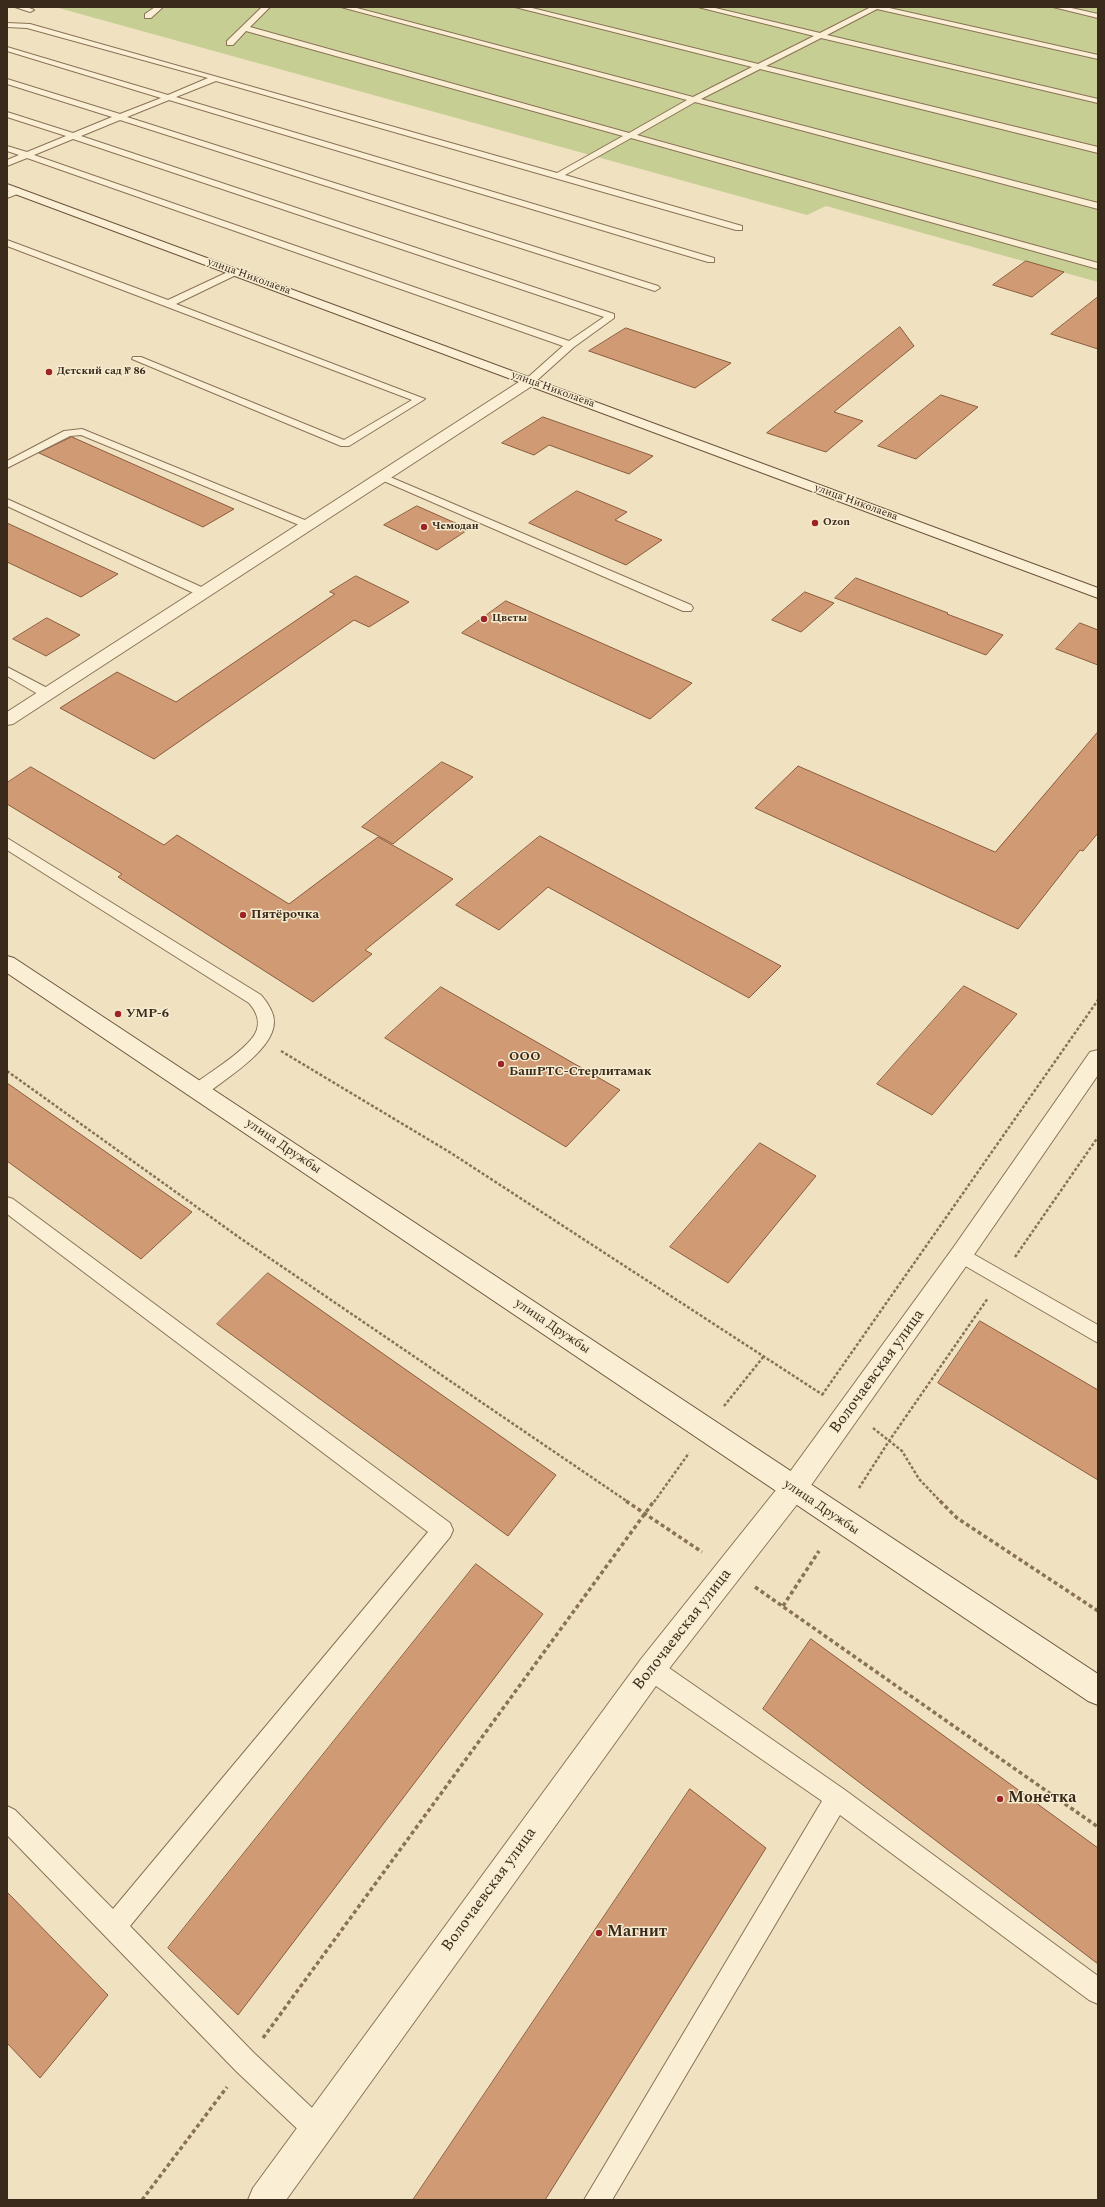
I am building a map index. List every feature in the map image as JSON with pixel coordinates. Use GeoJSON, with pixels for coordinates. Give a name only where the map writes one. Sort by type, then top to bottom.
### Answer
{"type":"FeatureCollection","features":[{"type":"Feature","properties":{"kind":"main road","name":"улица Николаева"},"geometry":{"type":"LineString","coordinates":[[10,191],[234,272],[1098,593]]}},
{"type":"Feature","properties":{"kind":"main road"},"geometry":{"type":"LineString","coordinates":[[7,720],[530,382]]}},
{"type":"Feature","properties":{"kind":"main road","name":"улица Дружбы"},"geometry":{"type":"LineString","coordinates":[[7,964],[198,1090],[793,1489],[1098,1690]]}},
{"type":"Feature","properties":{"kind":"main road","name":"Волочаевская улица"},"geometry":{"type":"LineString","coordinates":[[265,2200],[651,1669],[793,1489],[961,1255],[1098,1058]]}},
{"type":"Feature","properties":{"kind":"lane"},"geometry":{"type":"LineString","coordinates":[[19,7],[30,10]]}},
{"type":"Feature","properties":{"kind":"lane"},"geometry":{"type":"LineString","coordinates":[[148,16],[158,7]]}},
{"type":"Feature","properties":{"kind":"lane"},"geometry":{"type":"LineString","coordinates":[[230,43],[266,7]]}},
{"type":"Feature","properties":{"kind":"lane"},"geometry":{"type":"LineString","coordinates":[[345,7],[1098,206]]}},
{"type":"Feature","properties":{"kind":"lane"},"geometry":{"type":"LineString","coordinates":[[519,7],[1098,150]]}},
{"type":"Feature","properties":{"kind":"lane"},"geometry":{"type":"LineString","coordinates":[[702,7],[1098,101]]}},
{"type":"Feature","properties":{"kind":"lane"},"geometry":{"type":"LineString","coordinates":[[558,176],[694,99],[822,36],[876,7],[1098,57]]}},
{"type":"Feature","properties":{"kind":"lane"},"geometry":{"type":"LineString","coordinates":[[1057,7],[1098,16]]}},
{"type":"Feature","properties":{"kind":"lane"},"geometry":{"type":"LineString","coordinates":[[7,25],[27,26],[216,78],[739,228]]}},
{"type":"Feature","properties":{"kind":"lane"},"geometry":{"type":"LineString","coordinates":[[245,28],[1098,266]]}},
{"type":"Feature","properties":{"kind":"lane"},"geometry":{"type":"LineString","coordinates":[[7,49],[711,260]]}},
{"type":"Feature","properties":{"kind":"lane"},"geometry":{"type":"LineString","coordinates":[[7,163],[216,78]]}},
{"type":"Feature","properties":{"kind":"lane"},"geometry":{"type":"LineString","coordinates":[[7,81],[655,288]]}},
{"type":"Feature","properties":{"kind":"lane"},"geometry":{"type":"LineString","coordinates":[[7,114],[611,316],[570,345],[530,382]]}},
{"type":"Feature","properties":{"kind":"lane"},"geometry":{"type":"LineString","coordinates":[[7,148],[570,345]]}},
{"type":"Feature","properties":{"kind":"lane"},"geometry":{"type":"LineString","coordinates":[[7,243],[420,399],[345,444],[137,359]]}},
{"type":"Feature","properties":{"kind":"lane"},"geometry":{"type":"LineString","coordinates":[[168,304],[234,272]]}},
{"type":"Feature","properties":{"kind":"lane"},"geometry":{"type":"LineString","coordinates":[[7,465],[68,433],[82,432],[308,526]]}},
{"type":"Feature","properties":{"kind":"lane"},"geometry":{"type":"LineString","coordinates":[[383,477],[687,608]]}},
{"type":"Feature","properties":{"kind":"lane"},"geometry":{"type":"LineString","coordinates":[[7,502],[204,593]]}},
{"type":"Feature","properties":{"kind":"lane"},"geometry":{"type":"LineString","coordinates":[[7,671],[48,694]]}},
{"type":"Feature","properties":{"kind":"lane"},"geometry":{"type":"LineString","coordinates":[[7,843],[255,999],[265,1010],[266,1025],[261,1039],[198,1090]]}},
{"type":"Feature","properties":{"kind":"lane"},"geometry":{"type":"LineString","coordinates":[[7,1204],[443,1530],[114,1926]]}},
{"type":"Feature","properties":{"kind":"lane"},"geometry":{"type":"LineString","coordinates":[[961,1255],[1098,1335]]}},
{"type":"Feature","properties":{"kind":"lane"},"geometry":{"type":"LineString","coordinates":[[651,1669],[837,1798],[1098,1991]]}},
{"type":"Feature","properties":{"kind":"lane"},"geometry":{"type":"LineString","coordinates":[[597,2200],[837,1798]]}},
{"type":"Feature","properties":{"kind":"lane"},"geometry":{"type":"LineString","coordinates":[[7,1818],[245,2062],[316,2129]]}},
{"type":"Feature","properties":{"kind":"path"},"geometry":{"type":"LineString","coordinates":[[822,1395],[1098,1000]]}},
{"type":"Feature","properties":{"kind":"path"},"geometry":{"type":"LineString","coordinates":[[261,1039],[451,1153],[826,1397]]}},
{"type":"Feature","properties":{"kind":"path"},"geometry":{"type":"LineString","coordinates":[[7,1071],[240,1238],[702,1552]]}},
{"type":"Feature","properties":{"kind":"path"},"geometry":{"type":"LineString","coordinates":[[722,1408],[764,1356]]}},
{"type":"Feature","properties":{"kind":"path"},"geometry":{"type":"LineString","coordinates":[[871,1427],[902,1451],[920,1479],[957,1518],[1098,1611]]}},
{"type":"Feature","properties":{"kind":"path"},"geometry":{"type":"LineString","coordinates":[[860,1488],[889,1441]]}},
{"type":"Feature","properties":{"kind":"path"},"geometry":{"type":"LineString","coordinates":[[142,2200],[245,2062],[646,1514],[690,1451]]}},
{"type":"Feature","properties":{"kind":"path"},"geometry":{"type":"LineString","coordinates":[[783,1606],[819,1551]]}},
{"type":"Feature","properties":{"kind":"path"},"geometry":{"type":"LineString","coordinates":[[754,1587],[1098,1828]]}},
{"type":"Feature","properties":{"kind":"green space"},"geometry":{"type":"Polygon","coordinates":[[[55,7],[1098,7],[1098,282],[826,206],[807,215],[55,7]]]}},
{"type":"Feature","properties":{"kind":"building"},"geometry":{"type":"Polygon","coordinates":[[[1026,261],[1064,272],[1032,297],[993,285],[1026,261]]]}},
{"type":"Feature","properties":{"kind":"building"},"geometry":{"type":"Polygon","coordinates":[[[1098,297],[1098,349],[1051,334],[1098,297]]]}},
{"type":"Feature","properties":{"kind":"building"},"geometry":{"type":"Polygon","coordinates":[[[900,327],[914,346],[834,412],[863,421],[826,452],[767,433],[900,327]]]}},
{"type":"Feature","properties":{"kind":"building"},"geometry":{"type":"Polygon","coordinates":[[[626,328],[731,363],[695,388],[589,351],[626,328]]]}},
{"type":"Feature","properties":{"kind":"building"},"geometry":{"type":"Polygon","coordinates":[[[941,395],[978,407],[916,459],[878,446],[941,395]]]}},
{"type":"Feature","properties":{"kind":"building"},"geometry":{"type":"Polygon","coordinates":[[[543,417],[653,456],[629,474],[549,445],[534,455],[502,443],[543,417]]]}},
{"type":"Feature","properties":{"kind":"building"},"geometry":{"type":"Polygon","coordinates":[[[72,437],[234,509],[203,527],[39,453],[72,437]]]}},
{"type":"Feature","properties":{"kind":"building"},"geometry":{"type":"Polygon","coordinates":[[[577,491],[627,512],[615,520],[662,540],[626,565],[529,523],[577,491]]]}},
{"type":"Feature","properties":{"kind":"building"},"geometry":{"type":"Polygon","coordinates":[[[417,506],[469,529],[437,550],[384,525],[417,506]]]}},
{"type":"Feature","properties":{"kind":"building"},"geometry":{"type":"Polygon","coordinates":[[[7,523],[118,574],[81,597],[7,562],[7,523]]]}},
{"type":"Feature","properties":{"kind":"building"},"geometry":{"type":"Polygon","coordinates":[[[356,576],[409,602],[369,627],[354,620],[154,759],[60,708],[117,672],[176,702],[335,594],[330,592],[356,576]]]}},
{"type":"Feature","properties":{"kind":"building"},"geometry":{"type":"Polygon","coordinates":[[[856,578],[1003,635],[986,655],[835,598],[856,578]]]}},
{"type":"Feature","properties":{"kind":"building"},"geometry":{"type":"Polygon","coordinates":[[[805,592],[834,603],[801,632],[772,620],[805,592]]]}},
{"type":"Feature","properties":{"kind":"building"},"geometry":{"type":"Polygon","coordinates":[[[506,601],[692,683],[650,719],[462,633],[506,601]]]}},
{"type":"Feature","properties":{"kind":"building"},"geometry":{"type":"Polygon","coordinates":[[[47,618],[80,635],[46,656],[13,639],[47,618]]]}},
{"type":"Feature","properties":{"kind":"building"},"geometry":{"type":"Polygon","coordinates":[[[1080,623],[1098,630],[1098,665],[1056,649],[1080,623]]]}},
{"type":"Feature","properties":{"kind":"building"},"geometry":{"type":"Polygon","coordinates":[[[1098,732],[1098,833],[1083,851],[1080,850],[1018,929],[755,808],[798,766],[995,852],[1098,732]]]}},
{"type":"Feature","properties":{"kind":"building"},"geometry":{"type":"Polygon","coordinates":[[[442,762],[473,777],[393,844],[362,827],[442,762]]]}},
{"type":"Feature","properties":{"kind":"building"},"geometry":{"type":"Polygon","coordinates":[[[31,767],[164,845],[177,835],[289,904],[378,837],[453,879],[365,950],[372,954],[313,1002],[118,877],[122,874],[7,804],[7,783],[31,767]]]}},
{"type":"Feature","properties":{"kind":"building"},"geometry":{"type":"Polygon","coordinates":[[[540,836],[781,966],[749,998],[548,887],[499,930],[456,905],[540,836]]]}},
{"type":"Feature","properties":{"kind":"building"},"geometry":{"type":"Polygon","coordinates":[[[964,986],[1017,1014],[932,1115],[877,1084],[964,986]]]}},
{"type":"Feature","properties":{"kind":"building","name":"ООО БашРТС-Стерлитамак"},"geometry":{"type":"Polygon","coordinates":[[[441,987],[620,1090],[566,1147],[385,1038],[441,987]]]}},
{"type":"Feature","properties":{"kind":"building"},"geometry":{"type":"Polygon","coordinates":[[[7,1083],[192,1212],[141,1259],[7,1161],[7,1083]]]}},
{"type":"Feature","properties":{"kind":"building"},"geometry":{"type":"Polygon","coordinates":[[[760,1143],[816,1176],[728,1283],[670,1247],[760,1143]]]}},
{"type":"Feature","properties":{"kind":"building"},"geometry":{"type":"Polygon","coordinates":[[[268,1273],[556,1475],[508,1536],[217,1324],[268,1273]]]}},
{"type":"Feature","properties":{"kind":"building"},"geometry":{"type":"Polygon","coordinates":[[[980,1321],[1098,1390],[1098,1480],[938,1383],[980,1321]]]}},
{"type":"Feature","properties":{"kind":"building"},"geometry":{"type":"Polygon","coordinates":[[[476,1564],[543,1614],[238,2015],[168,1948],[476,1564]]]}},
{"type":"Feature","properties":{"kind":"building"},"geometry":{"type":"Polygon","coordinates":[[[811,1639],[1098,1848],[1098,1964],[763,1709],[811,1639]]]}},
{"type":"Feature","properties":{"kind":"building"},"geometry":{"type":"Polygon","coordinates":[[[690,1789],[766,1848],[545,2200],[413,2200],[690,1789]]]}},
{"type":"Feature","properties":{"kind":"building"},"geometry":{"type":"Polygon","coordinates":[[[7,1892],[108,1995],[40,2078],[7,2043],[7,1892]]]}},
{"type":"Feature","properties":{"kind":"place","name":"Детский сад № 86"},"geometry":{"type":"Point","coordinates":[49,372]}},
{"type":"Feature","properties":{"kind":"place","name":"Ozon"},"geometry":{"type":"Point","coordinates":[815,523]}},
{"type":"Feature","properties":{"kind":"place","name":"Чемодан"},"geometry":{"type":"Point","coordinates":[424,527]}},
{"type":"Feature","properties":{"kind":"place","name":"Цветы"},"geometry":{"type":"Point","coordinates":[484,619]}},
{"type":"Feature","properties":{"kind":"place","name":"Пятёрочка"},"geometry":{"type":"Point","coordinates":[243,915]}},
{"type":"Feature","properties":{"kind":"place","name":"УМР-6"},"geometry":{"type":"Point","coordinates":[118,1014]}},
{"type":"Feature","properties":{"kind":"place","name":"ООО БашРТС-Стерлитамак"},"geometry":{"type":"Point","coordinates":[501,1064]}},
{"type":"Feature","properties":{"kind":"place","name":"Монетка"},"geometry":{"type":"Point","coordinates":[1000,1799]}},
{"type":"Feature","properties":{"kind":"place","name":"Магнит"},"geometry":{"type":"Point","coordinates":[599,1933]}}]}
